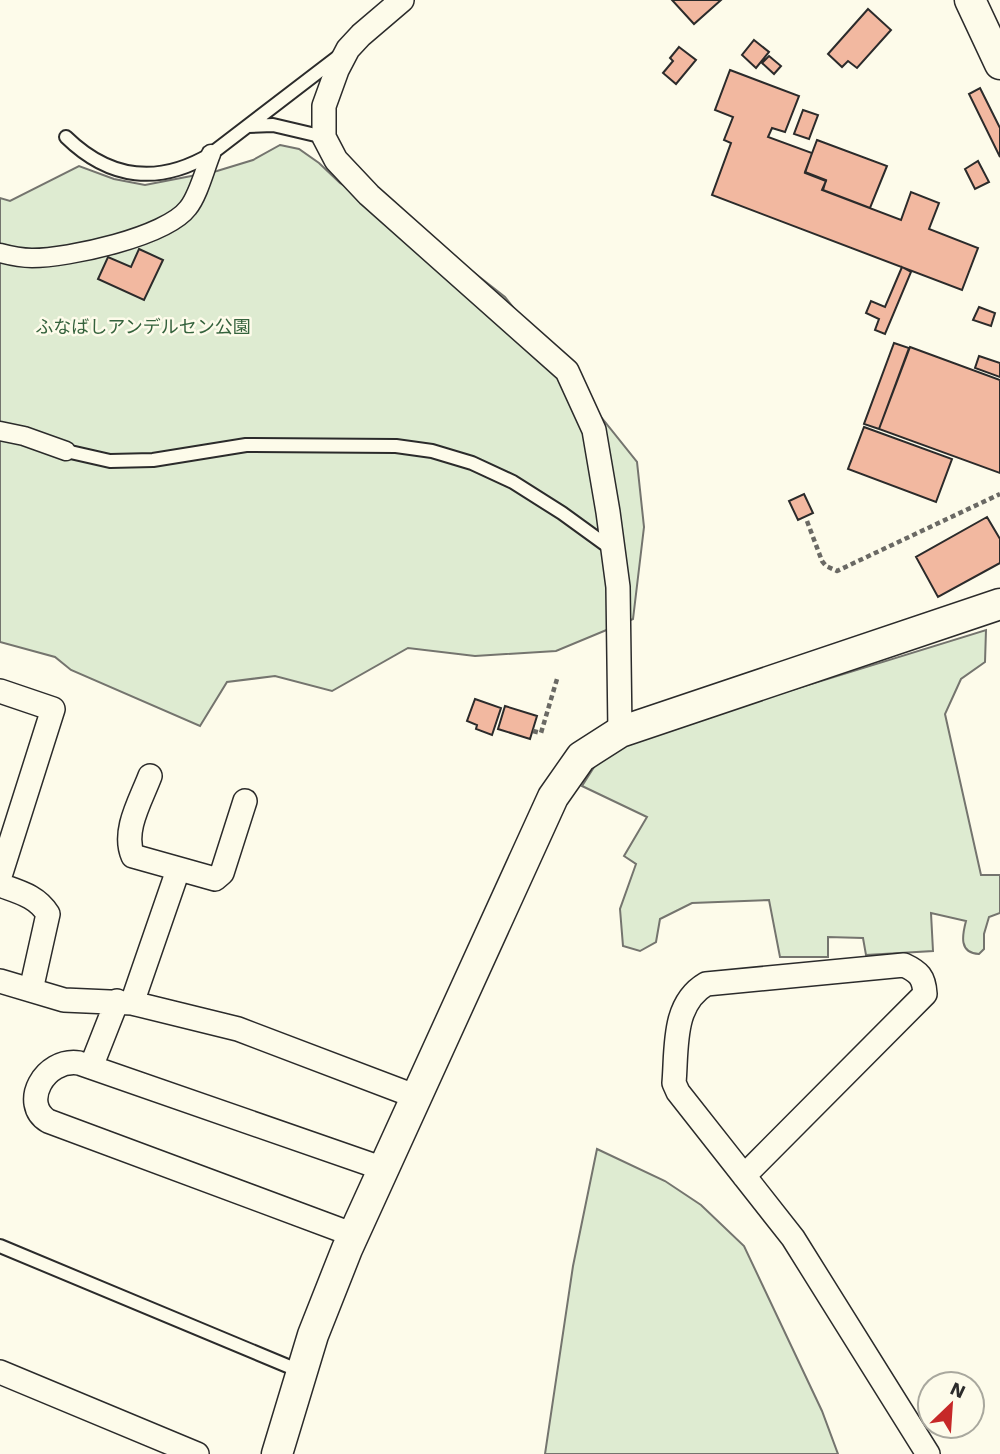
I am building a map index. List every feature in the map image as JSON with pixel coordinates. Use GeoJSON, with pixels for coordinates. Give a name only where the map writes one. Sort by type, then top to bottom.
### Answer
{"type":"FeatureCollection","features":[{"type":"Feature","properties":{"kind":"street"},"geometry":{"type":"LineString","coordinates":[[402,0],[348,49],[329,88],[324,106],[324,137],[336,160],[369,195],[567,371],[594,429],[613,550],[618,587],[620,732]]}},
{"type":"Feature","properties":{"kind":"street"},"geometry":{"type":"LineString","coordinates":[[970,0],[1000,64]]}},
{"type":"Feature","properties":{"kind":"street"},"geometry":{"type":"LineString","coordinates":[[0,253],[34,258],[56,256],[160,230],[189,207],[211,154]]}},
{"type":"Feature","properties":{"kind":"street"},"geometry":{"type":"LineString","coordinates":[[0,431],[66,451]]}},
{"type":"Feature","properties":{"kind":"street"},"geometry":{"type":"LineString","coordinates":[[276,1454],[313,1335],[354,1236],[553,797],[581,757],[620,732],[1000,604]]}},
{"type":"Feature","properties":{"kind":"street"},"geometry":{"type":"LineString","coordinates":[[0,691],[53,709],[0,876]]}},
{"type":"Feature","properties":{"kind":"street"},"geometry":{"type":"LineString","coordinates":[[150,776],[129,835],[129,847],[133,856],[178,870],[215,879],[222,873],[245,801]]}},
{"type":"Feature","properties":{"kind":"street"},"geometry":{"type":"LineString","coordinates":[[91,1067],[124,1002],[178,870]]}},
{"type":"Feature","properties":{"kind":"street"},"geometry":{"type":"LineString","coordinates":[[0,885],[35,898],[48,914],[31,990]]}},
{"type":"Feature","properties":{"kind":"street"},"geometry":{"type":"LineString","coordinates":[[744,1176],[925,994],[924,981],[917,971],[904,965],[706,985],[694,991],[685,1003],[679,1020],[674,1083],[678,1092],[744,1176],[793,1238],[928,1454]]}},
{"type":"Feature","properties":{"kind":"street"},"geometry":{"type":"LineString","coordinates":[[0,981],[64,1000],[124,1002],[238,1029],[417,1097]]}},
{"type":"Feature","properties":{"kind":"street"},"geometry":{"type":"LineString","coordinates":[[354,1236],[48,1121],[36,1110],[37,1092],[48,1072],[62,1063],[72,1062],[384,1169]]}},
{"type":"Feature","properties":{"kind":"street"},"geometry":{"type":"LineString","coordinates":[[0,1372],[197,1454]]}},
{"type":"Feature","properties":{"kind":"lane"},"geometry":{"type":"LineString","coordinates":[[66,137],[89,158],[120,171],[146,175],[194,164],[211,154],[348,49]]}},
{"type":"Feature","properties":{"kind":"lane"},"geometry":{"type":"LineString","coordinates":[[248,126],[273,125],[324,137]]}},
{"type":"Feature","properties":{"kind":"lane"},"geometry":{"type":"LineString","coordinates":[[66,451],[110,461],[153,460],[246,445],[396,446],[432,451],[472,463],[513,482],[613,550]]}},
{"type":"Feature","properties":{"kind":"lane"},"geometry":{"type":"LineString","coordinates":[[0,1246],[302,1372]]}},
{"type":"Feature","properties":{"kind":"path"},"geometry":{"type":"LineString","coordinates":[[807,521],[822,561],[837,571],[1000,494]]}},
{"type":"Feature","properties":{"kind":"path"},"geometry":{"type":"LineString","coordinates":[[533,731],[541,733],[557,680]]}},
{"type":"Feature","properties":{"kind":"green space","name":"ふなばしアンデルセン公園"},"geometry":{"type":"Polygon","coordinates":[[[280,145],[299,149],[340,183],[445,250],[505,297],[637,462],[644,527],[633,619],[556,651],[475,656],[408,648],[332,691],[275,676],[227,682],[200,726],[71,670],[55,657],[0,642],[0,198],[10,201],[79,166],[114,179],[145,185],[217,171],[253,160],[280,145]]]}},
{"type":"Feature","properties":{"kind":"green space"},"geometry":{"type":"Polygon","coordinates":[[[986,630],[985,662],[961,679],[945,714],[981,875],[1000,875],[1000,913],[989,917],[984,934],[984,949],[979,954],[968,951],[965,947],[963,938],[966,921],[931,913],[933,951],[866,955],[863,938],[828,937],[828,957],[780,957],[769,900],[692,903],[660,919],[656,942],[640,951],[623,946],[620,909],[636,864],[624,856],[647,817],[582,786],[596,764],[624,742],[986,630]]]}},
{"type":"Feature","properties":{"kind":"green space"},"geometry":{"type":"Polygon","coordinates":[[[597,1149],[665,1181],[701,1205],[744,1246],[822,1411],[838,1454],[545,1454],[573,1266],[597,1149]]]}},
{"type":"Feature","properties":{"kind":"building"},"geometry":{"type":"Polygon","coordinates":[[[672,0],[721,0],[694,24],[672,0]]]}},
{"type":"Feature","properties":{"kind":"building"},"geometry":{"type":"Polygon","coordinates":[[[868,9],[891,30],[857,68],[848,61],[842,67],[828,54],[868,9]]]}},
{"type":"Feature","properties":{"kind":"building"},"geometry":{"type":"Polygon","coordinates":[[[754,40],[769,52],[756,68],[742,55],[754,40]]]}},
{"type":"Feature","properties":{"kind":"building"},"geometry":{"type":"Polygon","coordinates":[[[679,47],[696,60],[676,84],[663,73],[673,61],[670,58],[679,47]]]}},
{"type":"Feature","properties":{"kind":"building"},"geometry":{"type":"Polygon","coordinates":[[[769,56],[781,66],[774,74],[762,63],[769,56]]]}},
{"type":"Feature","properties":{"kind":"building"},"geometry":{"type":"Polygon","coordinates":[[[730,70],[799,96],[785,132],[772,128],[768,137],[812,153],[805,173],[826,181],[822,190],[901,220],[911,192],[939,203],[929,229],[978,248],[962,290],[712,195],[731,143],[724,140],[733,117],[715,110],[730,70]]]}},
{"type":"Feature","properties":{"kind":"building"},"geometry":{"type":"Polygon","coordinates":[[[980,88],[1000,128],[1000,157],[969,94],[980,88]]]}},
{"type":"Feature","properties":{"kind":"building"},"geometry":{"type":"Polygon","coordinates":[[[803,110],[818,115],[809,139],[794,134],[803,110]]]}},
{"type":"Feature","properties":{"kind":"building"},"geometry":{"type":"Polygon","coordinates":[[[817,140],[887,166],[870,208],[823,190],[826,180],[805,172],[817,140]]]}},
{"type":"Feature","properties":{"kind":"building"},"geometry":{"type":"Polygon","coordinates":[[[978,161],[989,182],[975,189],[965,169],[978,161]]]}},
{"type":"Feature","properties":{"kind":"building"},"geometry":{"type":"Polygon","coordinates":[[[139,249],[163,260],[144,300],[98,279],[108,257],[131,267],[139,249]]]}},
{"type":"Feature","properties":{"kind":"building"},"geometry":{"type":"Polygon","coordinates":[[[902,267],[911,272],[885,334],[875,330],[879,319],[866,313],[871,301],[885,307],[902,267]]]}},
{"type":"Feature","properties":{"kind":"building"},"geometry":{"type":"Polygon","coordinates":[[[979,307],[995,313],[991,326],[973,320],[979,307]]]}},
{"type":"Feature","properties":{"kind":"building"},"geometry":{"type":"Polygon","coordinates":[[[894,343],[909,348],[879,429],[864,424],[894,343]]]}},
{"type":"Feature","properties":{"kind":"building"},"geometry":{"type":"Polygon","coordinates":[[[910,347],[1000,380],[1000,473],[879,429],[910,347]]]}},
{"type":"Feature","properties":{"kind":"building"},"geometry":{"type":"Polygon","coordinates":[[[979,356],[1000,363],[1000,377],[975,368],[979,356]]]}},
{"type":"Feature","properties":{"kind":"building"},"geometry":{"type":"Polygon","coordinates":[[[864,427],[952,459],[936,502],[848,469],[864,427]]]}},
{"type":"Feature","properties":{"kind":"building"},"geometry":{"type":"Polygon","coordinates":[[[804,494],[813,513],[798,520],[789,501],[804,494]]]}},
{"type":"Feature","properties":{"kind":"building"},"geometry":{"type":"Polygon","coordinates":[[[987,517],[1000,539],[1000,563],[938,597],[916,557],[987,517]]]}},
{"type":"Feature","properties":{"kind":"building"},"geometry":{"type":"Polygon","coordinates":[[[475,699],[501,708],[492,735],[476,729],[477,725],[467,721],[475,699]]]}},
{"type":"Feature","properties":{"kind":"building"},"geometry":{"type":"Polygon","coordinates":[[[505,706],[537,716],[530,739],[498,729],[505,706]]]}}]}
